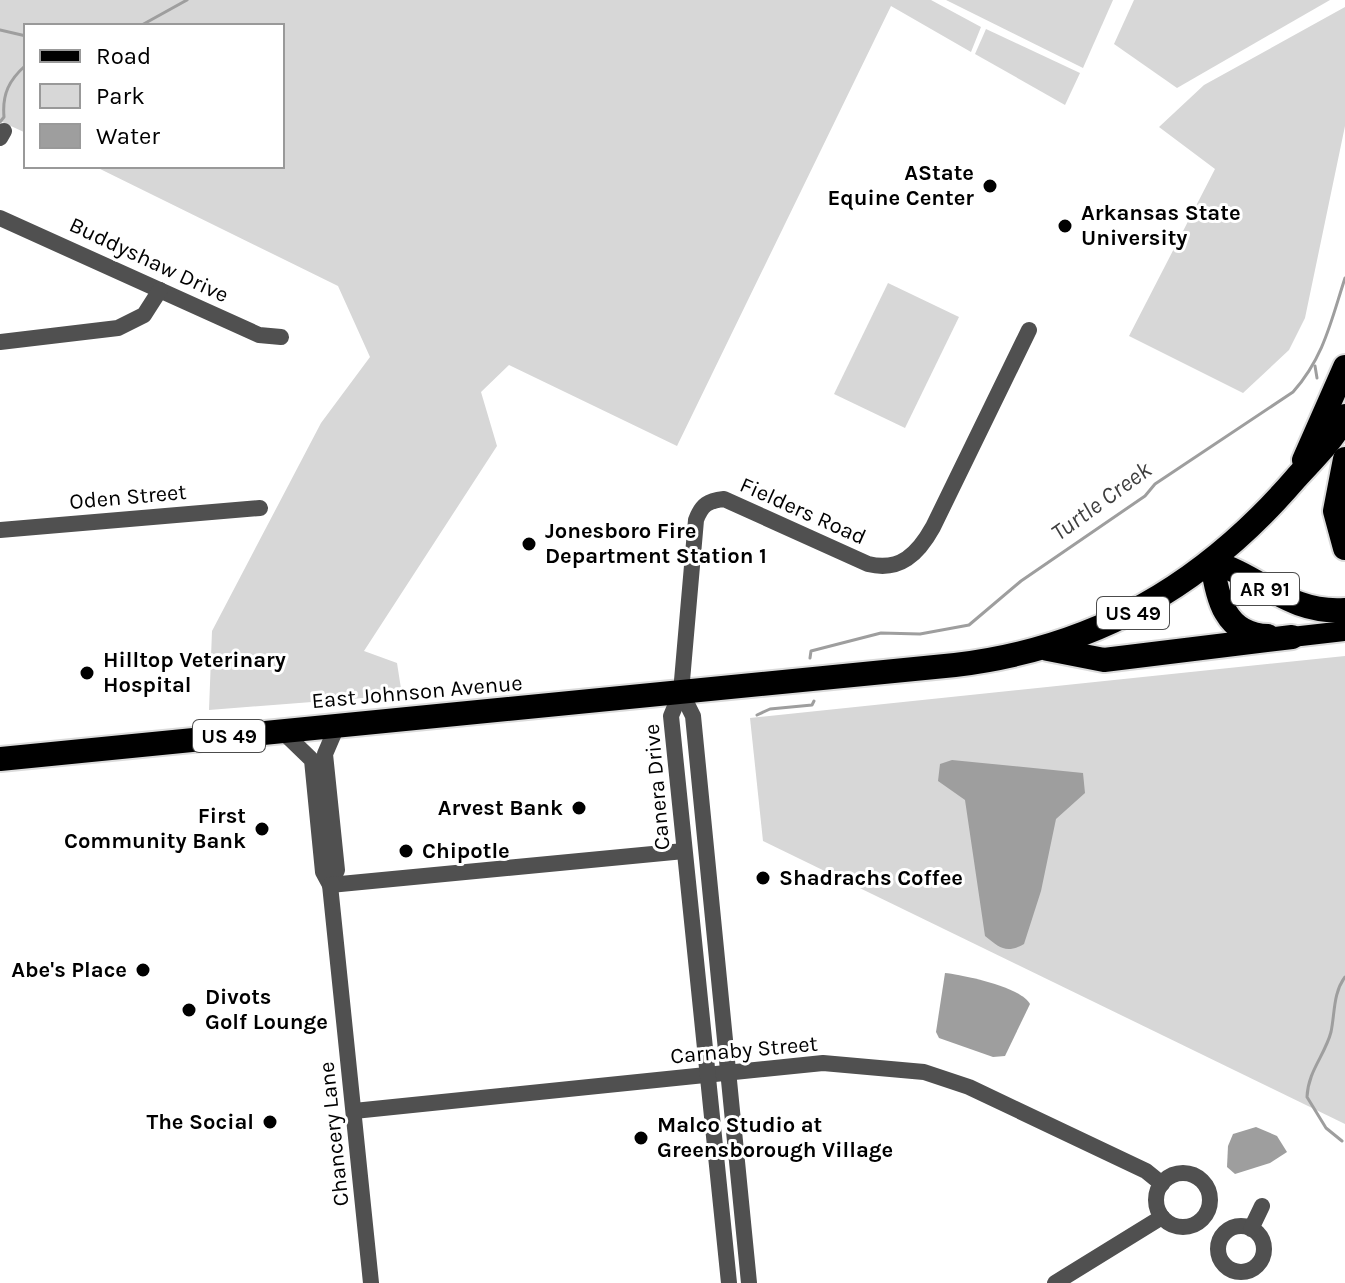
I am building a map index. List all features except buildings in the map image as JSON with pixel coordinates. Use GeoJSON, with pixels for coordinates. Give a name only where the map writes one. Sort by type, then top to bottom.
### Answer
{"type":"FeatureCollection","features":[{"type":"Feature","properties":{"kind":"highway","name":"US 49"},"geometry":{"type":"LineString","coordinates":[[1298,476],[1345,367]]}},
{"type":"Feature","properties":{"kind":"highway","name":"US 49"},"geometry":{"type":"LineString","coordinates":[[1045,649],[1087,635],[1133,613],[1212,562],[1256,523],[1325,448],[1345,416]]}},
{"type":"Feature","properties":{"kind":"highway"},"geometry":{"type":"LineString","coordinates":[[1345,459],[1335,511],[1345,548]]}},
{"type":"Feature","properties":{"kind":"highway"},"geometry":{"type":"LineString","coordinates":[[1212,562],[1222,609],[1234,625],[1256,636],[1292,637]]}},
{"type":"Feature","properties":{"kind":"highway","name":"AR 91"},"geometry":{"type":"LineString","coordinates":[[1212,562],[1235,568],[1291,604],[1345,610]]}},
{"type":"Feature","properties":{"kind":"highway","name":"AR 91"},"geometry":{"type":"LineString","coordinates":[[1045,649],[1104,660],[1292,637]]}},
{"type":"Feature","properties":{"kind":"highway","name":"East Johnson Avenue"},"geometry":{"type":"LineString","coordinates":[[0,759],[993,660],[1045,649]]}},
{"type":"Feature","properties":{"kind":"main road","name":"AR 91"},"geometry":{"type":"LineString","coordinates":[[1292,637],[1345,631]]}},
{"type":"Feature","properties":{"kind":"street","name":"Buddyshaw Drive"},"geometry":{"type":"LineString","coordinates":[[0,218],[259,335],[281,337]]}},
{"type":"Feature","properties":{"kind":"street"},"geometry":{"type":"LineString","coordinates":[[0,342],[118,328],[144,315],[160,290]]}},
{"type":"Feature","properties":{"kind":"street","name":"Fielders Road"},"geometry":{"type":"LineString","coordinates":[[681,692],[691,559],[701,507],[710,501],[738,503],[868,564],[882,568],[899,565],[924,544],[1029,330]]}},
{"type":"Feature","properties":{"kind":"street","name":"Oden Street"},"geometry":{"type":"LineString","coordinates":[[0,530],[260,508]]}},
{"type":"Feature","properties":{"kind":"street","name":"Canera Drive"},"geometry":{"type":"LineString","coordinates":[[681,692],[671,716],[729,1283]]}},
{"type":"Feature","properties":{"kind":"street","name":"Canera Drive"},"geometry":{"type":"LineString","coordinates":[[681,692],[693,716],[749,1283]]}},
{"type":"Feature","properties":{"kind":"street","name":"Chancery Lane"},"geometry":{"type":"LineString","coordinates":[[330,885],[337,870],[325,754],[337,726]]}},
{"type":"Feature","properties":{"kind":"street","name":"Chancery Lane"},"geometry":{"type":"LineString","coordinates":[[282,731],[312,760],[323,872],[330,885],[371,1283]]}},
{"type":"Feature","properties":{"kind":"street"},"geometry":{"type":"LineString","coordinates":[[330,885],[684,851]]}},
{"type":"Feature","properties":{"kind":"street","name":"Carnaby Street"},"geometry":{"type":"LineString","coordinates":[[354,1111],[823,1063],[924,1072],[1033,1116],[1146,1171],[1162,1184]]}},
{"type":"Feature","properties":{"kind":"street"},"geometry":{"type":"LineString","coordinates":[[1176,1174],[1194,1175],[1201,1180],[1210,1195],[1203,1219],[1181,1227],[1162,1217],[1156,1200],[1162,1184],[1176,1174]]}},
{"type":"Feature","properties":{"kind":"street"},"geometry":{"type":"LineString","coordinates":[[1251,1229],[1262,1206]]}},
{"type":"Feature","properties":{"kind":"street"},"geometry":{"type":"LineString","coordinates":[[1055,1283],[1162,1217]]}},
{"type":"Feature","properties":{"kind":"street"},"geometry":{"type":"LineString","coordinates":[[1203,1219],[1223,1234]]}},
{"type":"Feature","properties":{"kind":"street"},"geometry":{"type":"LineString","coordinates":[[1236,1227],[1251,1229],[1261,1238],[1263,1252],[1258,1264],[1243,1277],[1229,1275],[1219,1255],[1223,1234],[1236,1227]]}},
{"type":"Feature","properties":{"kind":"green space"},"geometry":{"type":"Polygon","coordinates":[[[0,0],[931,0],[981,27],[971,52],[891,6],[677,446],[509,365],[481,392],[497,446],[364,651],[397,663],[402,695],[209,710],[212,631],[321,423],[370,357],[338,286],[98,168],[284,168],[284,24],[24,24],[24,132],[0,121],[0,0]]]}},
{"type":"Feature","properties":{"kind":"green space"},"geometry":{"type":"Polygon","coordinates":[[[946,0],[1113,0],[1083,68],[946,0]]]}},
{"type":"Feature","properties":{"kind":"green space"},"geometry":{"type":"Polygon","coordinates":[[[1134,0],[1330,0],[1177,88],[1114,44],[1134,0]]]}},
{"type":"Feature","properties":{"kind":"green space"},"geometry":{"type":"Polygon","coordinates":[[[1345,7],[1345,126],[1305,318],[1289,350],[1243,393],[1129,336],[1215,169],[1159,127],[1204,85],[1345,7]]]}},
{"type":"Feature","properties":{"kind":"green space"},"geometry":{"type":"Polygon","coordinates":[[[986,29],[1080,73],[1065,105],[975,54],[986,29]]]}},
{"type":"Feature","properties":{"kind":"green space"},"geometry":{"type":"Polygon","coordinates":[[[888,283],[959,317],[905,428],[834,394],[888,283]]]}},
{"type":"Feature","properties":{"kind":"green space"},"geometry":{"type":"Polygon","coordinates":[[[1345,656],[1345,1124],[763,841],[750,718],[1345,656]]]}},
{"type":"Feature","properties":{"kind":"water"},"geometry":{"type":"Polygon","coordinates":[[[952,760],[1083,773],[1085,793],[1056,819],[1041,891],[1024,944],[1018,947],[1003,948],[985,936],[965,800],[938,781],[940,764],[952,760]]]}},
{"type":"Feature","properties":{"kind":"water"},"geometry":{"type":"Polygon","coordinates":[[[945,973],[1004,987],[1030,1004],[1005,1056],[993,1057],[939,1038],[936,1032],[945,973]]]}},
{"type":"Feature","properties":{"kind":"water"},"geometry":{"type":"Polygon","coordinates":[[[1256,1127],[1277,1136],[1287,1152],[1270,1163],[1235,1174],[1227,1167],[1228,1146],[1233,1134],[1256,1127]]]}},
{"type":"Feature","properties":{"kind":"waterway"},"geometry":{"type":"LineString","coordinates":[[144,24],[187,0]]}},
{"type":"Feature","properties":{"kind":"waterway"},"geometry":{"type":"LineString","coordinates":[[0,30],[24,36]]}},
{"type":"Feature","properties":{"kind":"waterway"},"geometry":{"type":"LineString","coordinates":[[0,122],[4,117],[8,88],[24,67]]}},
{"type":"Feature","properties":{"kind":"waterway","name":"Turtle Creek"},"geometry":{"type":"LineString","coordinates":[[810,658],[811,651],[881,633],[920,634],[969,625],[1021,581],[1145,496],[1155,484],[1293,392],[1319,352],[1345,278]]}},
{"type":"Feature","properties":{"kind":"waterway"},"geometry":{"type":"LineString","coordinates":[[1315,366],[1317,378]]}},
{"type":"Feature","properties":{"kind":"waterway","name":"Turtle Creek"},"geometry":{"type":"LineString","coordinates":[[757,715],[770,709],[812,705],[814,701]]}},
{"type":"Feature","properties":{"kind":"waterway"},"geometry":{"type":"LineString","coordinates":[[1342,1141],[1326,1128],[1307,1097],[1310,1079],[1331,1032],[1336,996],[1345,977]]}},
{"type":"Feature","properties":{"kind":"place","name":"AState Equine Center"},"geometry":{"type":"Point","coordinates":[990,186]}},
{"type":"Feature","properties":{"kind":"place","name":"Arkansas State University"},"geometry":{"type":"Point","coordinates":[1065,226]}},
{"type":"Feature","properties":{"kind":"place","name":"Jonesboro Fire Department Station 1"},"geometry":{"type":"Point","coordinates":[529,544]}},
{"type":"Feature","properties":{"kind":"place","name":"Hilltop Veterinary Hospital"},"geometry":{"type":"Point","coordinates":[87,673]}},
{"type":"Feature","properties":{"kind":"place","name":"Arvest Bank"},"geometry":{"type":"Point","coordinates":[579,808]}},
{"type":"Feature","properties":{"kind":"place","name":"First Community Bank"},"geometry":{"type":"Point","coordinates":[262,829]}},
{"type":"Feature","properties":{"kind":"place","name":"Chipotle"},"geometry":{"type":"Point","coordinates":[406,851]}},
{"type":"Feature","properties":{"kind":"place","name":"Shadrachs Coffee"},"geometry":{"type":"Point","coordinates":[763,878]}},
{"type":"Feature","properties":{"kind":"place","name":"Abe's Place"},"geometry":{"type":"Point","coordinates":[143,970]}},
{"type":"Feature","properties":{"kind":"place","name":"Divots Golf Lounge"},"geometry":{"type":"Point","coordinates":[189,1010]}},
{"type":"Feature","properties":{"kind":"place","name":"The Social"},"geometry":{"type":"Point","coordinates":[270,1122]}},
{"type":"Feature","properties":{"kind":"place","name":"Malco Studio at Greensborough Village"},"geometry":{"type":"Point","coordinates":[641,1138]}}]}
